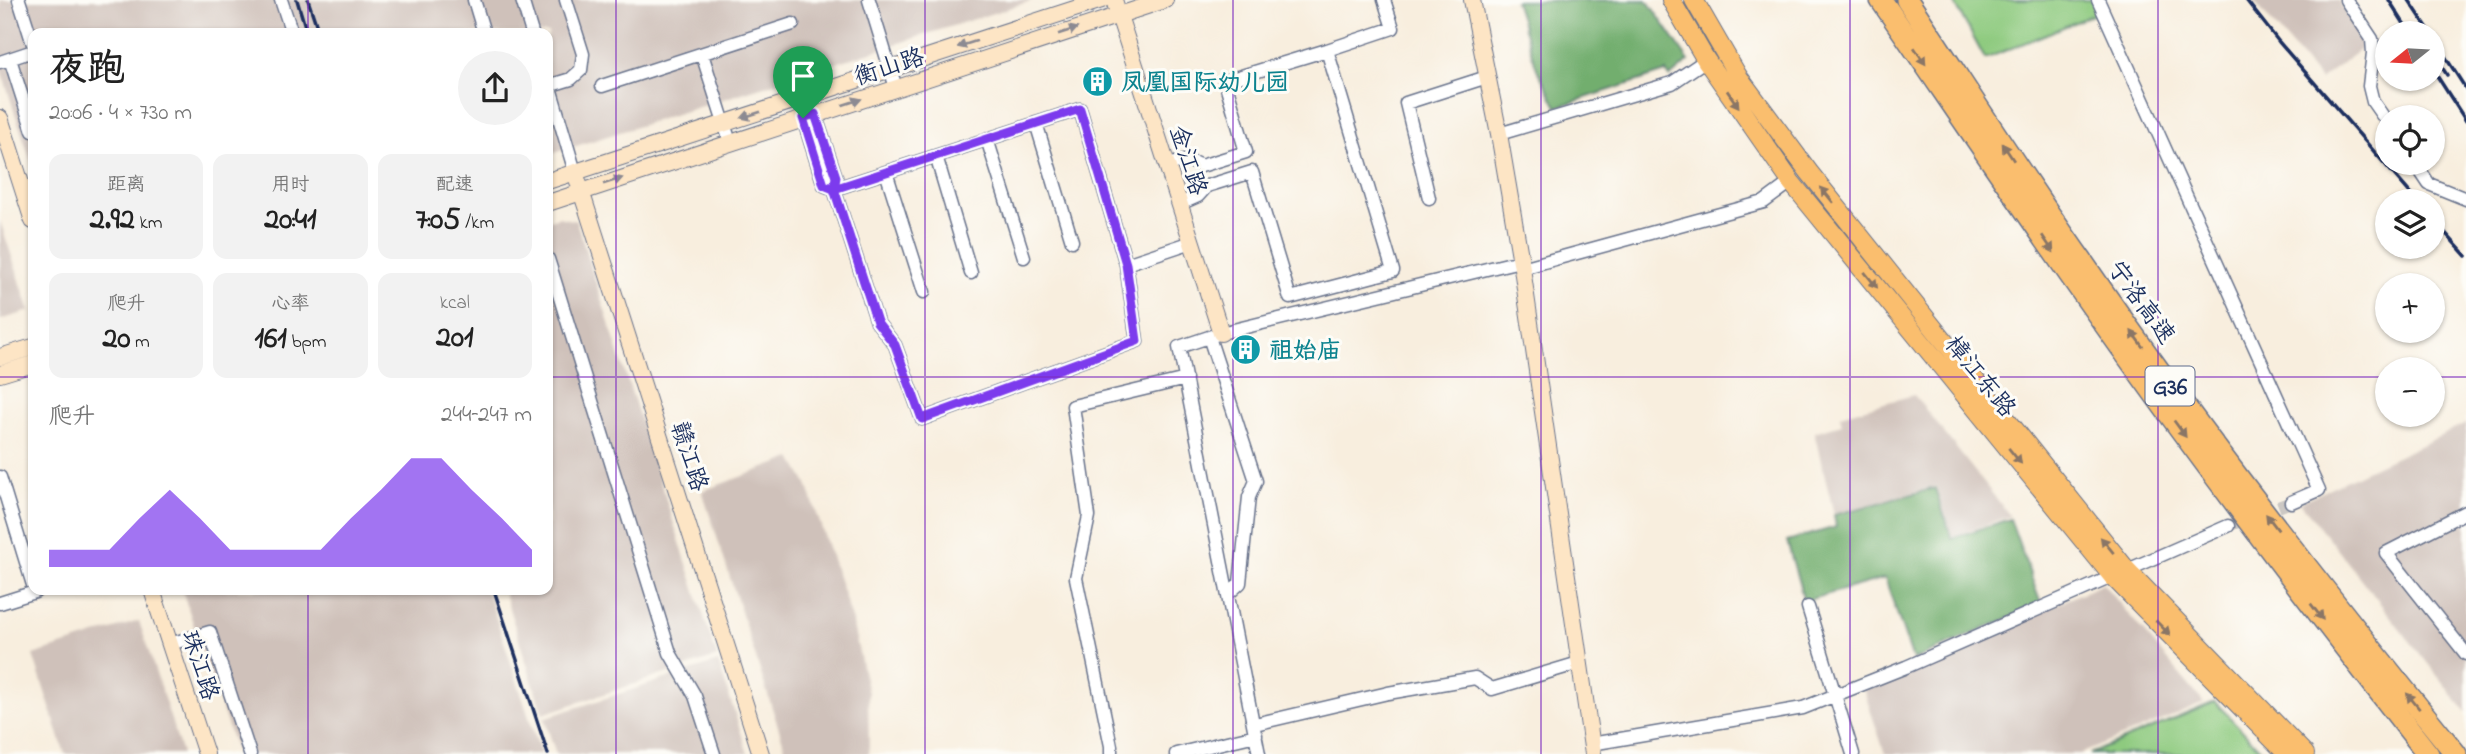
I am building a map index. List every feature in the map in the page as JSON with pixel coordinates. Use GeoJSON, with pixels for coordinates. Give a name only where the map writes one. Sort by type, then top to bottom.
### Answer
{"type":"FeatureCollection","features":[{"type":"Feature","properties":{"kind":"highway","name":"宁洛高速"},"geometry":{"type":"LineString","coordinates":[[1881,0],[2065,268],[2180,429],[2325,623],[2428,754]]}},
{"type":"Feature","properties":{"kind":"highway","name":"宁洛高速"},"geometry":{"type":"LineString","coordinates":[[1907,0],[2080,260],[2194,419],[2341,612],[2456,754]]}},
{"type":"Feature","properties":{"kind":"main road","name":"樟江东路"},"geometry":{"type":"LineString","coordinates":[[1671,0],[1706,60],[1791,182],[2120,573],[2287,754]]}},
{"type":"Feature","properties":{"kind":"main road","name":"樟江东路"},"geometry":{"type":"LineString","coordinates":[[1694,0],[1738,76],[1809,172],[2120,573],[2305,754]]}},
{"type":"Feature","properties":{"kind":"street"},"geometry":{"type":"LineString","coordinates":[[19,0],[28,28]]}},
{"type":"Feature","properties":{"kind":"street"},"geometry":{"type":"LineString","coordinates":[[281,0],[290,28]]}},
{"type":"Feature","properties":{"kind":"street"},"geometry":{"type":"LineString","coordinates":[[474,0],[482,28]]}},
{"type":"Feature","properties":{"kind":"street"},"geometry":{"type":"LineString","coordinates":[[522,0],[530,28]]}},
{"type":"Feature","properties":{"kind":"street"},"geometry":{"type":"LineString","coordinates":[[553,83],[571,79],[581,70],[583,54],[566,0]]}},
{"type":"Feature","properties":{"kind":"street"},"geometry":{"type":"LineString","coordinates":[[869,0],[896,88]]}},
{"type":"Feature","properties":{"kind":"street","name":"衡山路"},"geometry":{"type":"LineString","coordinates":[[553,179],[1102,0]]}},
{"type":"Feature","properties":{"kind":"street","name":"衡山路"},"geometry":{"type":"LineString","coordinates":[[553,201],[896,88],[1116,7],[1165,0]]}},
{"type":"Feature","properties":{"kind":"street"},"geometry":{"type":"LineString","coordinates":[[1327,50],[1393,271],[1290,298],[1225,81],[1393,28],[1384,0]]}},
{"type":"Feature","properties":{"kind":"street"},"geometry":{"type":"LineString","coordinates":[[1472,0],[1499,134],[1521,265],[1592,749],[1802,708],[1906,667],[2228,526]]}},
{"type":"Feature","properties":{"kind":"street"},"geometry":{"type":"LineString","coordinates":[[2098,0],[2319,490],[2291,502]]}},
{"type":"Feature","properties":{"kind":"street"},"geometry":{"type":"LineString","coordinates":[[2346,0],[2372,40],[2369,86],[2375,105]]}},
{"type":"Feature","properties":{"kind":"street","name":"金江路"},"geometry":{"type":"LineString","coordinates":[[1116,7],[1192,242],[1215,335]]}},
{"type":"Feature","properties":{"kind":"street"},"geometry":{"type":"LineString","coordinates":[[602,86],[793,24]]}},
{"type":"Feature","properties":{"kind":"street"},"geometry":{"type":"LineString","coordinates":[[28,53],[5,60],[28,118]]}},
{"type":"Feature","properties":{"kind":"street"},"geometry":{"type":"LineString","coordinates":[[702,54],[730,142]]}},
{"type":"Feature","properties":{"kind":"street"},"geometry":{"type":"LineString","coordinates":[[1499,134],[1672,83],[1706,60]]}},
{"type":"Feature","properties":{"kind":"street"},"geometry":{"type":"LineString","coordinates":[[1429,198],[1406,103],[1487,77]]}},
{"type":"Feature","properties":{"kind":"street"},"geometry":{"type":"LineString","coordinates":[[553,100],[575,172]]}},
{"type":"Feature","properties":{"kind":"street"},"geometry":{"type":"LineString","coordinates":[[809,116],[824,185],[834,189],[1080,109],[1126,264],[1137,341],[922,419],[895,345],[877,322],[834,189]]}},
{"type":"Feature","properties":{"kind":"street"},"geometry":{"type":"LineString","coordinates":[[0,118],[28,205]]}},
{"type":"Feature","properties":{"kind":"street"},"geometry":{"type":"LineString","coordinates":[[1036,123],[1072,241]]}},
{"type":"Feature","properties":{"kind":"street"},"geometry":{"type":"LineString","coordinates":[[987,139],[1024,257]]}},
{"type":"Feature","properties":{"kind":"street"},"geometry":{"type":"LineString","coordinates":[[1167,165],[1188,160],[1201,166],[1246,152]]}},
{"type":"Feature","properties":{"kind":"street"},"geometry":{"type":"LineString","coordinates":[[936,156],[971,273]]}},
{"type":"Feature","properties":{"kind":"street","name":"赣江路"},"geometry":{"type":"LineString","coordinates":[[575,172],[761,754]]}},
{"type":"Feature","properties":{"kind":"street"},"geometry":{"type":"LineString","coordinates":[[886,172],[924,292]]}},
{"type":"Feature","properties":{"kind":"street"},"geometry":{"type":"LineString","coordinates":[[1180,204],[1198,196],[1207,186],[1252,172]]}},
{"type":"Feature","properties":{"kind":"street"},"geometry":{"type":"LineString","coordinates":[[2423,175],[2429,184],[2452,191],[2466,199]]}},
{"type":"Feature","properties":{"kind":"street"},"geometry":{"type":"LineString","coordinates":[[1259,754],[1179,347],[1215,335],[1521,265],[1764,202],[1791,182]]}},
{"type":"Feature","properties":{"kind":"street"},"geometry":{"type":"LineString","coordinates":[[1126,264],[1192,242]]}},
{"type":"Feature","properties":{"kind":"street"},"geometry":{"type":"LineString","coordinates":[[553,276],[670,653],[695,696],[714,754]]}},
{"type":"Feature","properties":{"kind":"street"},"geometry":{"type":"LineString","coordinates":[[1215,335],[1256,481],[1249,497],[1240,583],[1228,594]]}},
{"type":"Feature","properties":{"kind":"street"},"geometry":{"type":"LineString","coordinates":[[0,357],[28,349]]}},
{"type":"Feature","properties":{"kind":"street"},"geometry":{"type":"LineString","coordinates":[[0,374],[28,366]]}},
{"type":"Feature","properties":{"kind":"street"},"geometry":{"type":"LineString","coordinates":[[1111,754],[1076,578],[1089,516],[1073,406],[1186,379]]}},
{"type":"Feature","properties":{"kind":"street"},"geometry":{"type":"LineString","coordinates":[[0,477],[28,564]]}},
{"type":"Feature","properties":{"kind":"street"},"geometry":{"type":"LineString","coordinates":[[2466,512],[2386,553],[2466,654]]}},
{"type":"Feature","properties":{"kind":"street"},"geometry":{"type":"LineString","coordinates":[[0,603],[28,592]]}},
{"type":"Feature","properties":{"kind":"street","name":"珠江路"},"geometry":{"type":"LineString","coordinates":[[154,595],[206,754]]}},
{"type":"Feature","properties":{"kind":"street"},"geometry":{"type":"LineString","coordinates":[[1808,607],[1853,754]]}},
{"type":"Feature","properties":{"kind":"street"},"geometry":{"type":"LineString","coordinates":[[170,644],[211,632],[250,754]]}},
{"type":"Feature","properties":{"kind":"street"},"geometry":{"type":"LineString","coordinates":[[1176,754],[1388,693],[1475,678],[1492,689],[1579,663]]}},
{"type":"Feature","properties":{"kind":"shaded area"},"geometry":{"type":"Polygon","coordinates":[[[0,0],[1034,0],[553,153],[553,28],[28,28],[28,153],[0,67],[0,0]]]}},
{"type":"Feature","properties":{"kind":"shaded area"},"geometry":{"type":"Polygon","coordinates":[[[2253,0],[2338,0],[2367,44],[2320,80],[2253,0]]]}},
{"type":"Feature","properties":{"kind":"shaded area"},"geometry":{"type":"Polygon","coordinates":[[[558,217],[576,221],[717,657],[543,714],[505,595],[553,595],[553,219],[558,217]]]}},
{"type":"Feature","properties":{"kind":"shaded area"},"geometry":{"type":"Polygon","coordinates":[[[0,221],[28,312],[0,320],[0,221]]]}},
{"type":"Feature","properties":{"kind":"shaded area"},"geometry":{"type":"Polygon","coordinates":[[[1914,395],[2010,516],[1953,536],[1936,486],[1834,514],[1814,432],[1842,424],[1840,415],[1914,395]]]}},
{"type":"Feature","properties":{"kind":"shaded area"},"geometry":{"type":"Polygon","coordinates":[[[2466,424],[2466,712],[2300,502],[2466,424]]]}},
{"type":"Feature","properties":{"kind":"shaded area"},"geometry":{"type":"Polygon","coordinates":[[[792,458],[807,484],[851,616],[868,693],[869,754],[787,754],[702,491],[792,458]]]}},
{"type":"Feature","properties":{"kind":"shaded area"},"geometry":{"type":"Polygon","coordinates":[[[2103,584],[2204,703],[2080,754],[1885,754],[1863,688],[2103,584]]]}},
{"type":"Feature","properties":{"kind":"shaded area"},"geometry":{"type":"Polygon","coordinates":[[[184,595],[489,595],[541,754],[237,754],[184,595]]]}},
{"type":"Feature","properties":{"kind":"shaded area"},"geometry":{"type":"Polygon","coordinates":[[[139,621],[182,754],[65,754],[33,655],[139,621]]]}},
{"type":"Feature","properties":{"kind":"shaded area"},"geometry":{"type":"Polygon","coordinates":[[[718,662],[748,754],[556,754],[544,718],[718,662]]]}},
{"type":"Feature","properties":{"kind":"green space"},"geometry":{"type":"Polygon","coordinates":[[[1647,0],[1689,61],[1670,77],[1666,72],[1557,107],[1537,69],[1515,1],[1647,0]]]}},
{"type":"Feature","properties":{"kind":"green space"},"geometry":{"type":"Polygon","coordinates":[[[1953,0],[2095,0],[2100,12],[1985,59],[1953,0]]]}},
{"type":"Feature","properties":{"kind":"green space"},"geometry":{"type":"Polygon","coordinates":[[[1935,488],[1952,538],[2010,519],[2041,604],[1913,660],[1885,578],[1804,601],[1787,541],[1836,527],[1834,515],[1935,488]]]}},
{"type":"Feature","properties":{"kind":"green space"},"geometry":{"type":"Polygon","coordinates":[[[2215,702],[2265,754],[2090,754],[2215,702]]]}},
{"type":"Feature","properties":{"kind":"tunnel"},"geometry":{"type":"LineString","coordinates":[[2228,526],[2291,502]]}},
{"type":"Feature","properties":{"kind":"railway"},"geometry":{"type":"LineString","coordinates":[[297,0],[305,28]]}},
{"type":"Feature","properties":{"kind":"railway"},"geometry":{"type":"LineString","coordinates":[[308,0],[317,28]]}},
{"type":"Feature","properties":{"kind":"railway"},"geometry":{"type":"LineString","coordinates":[[2246,0],[2407,189]]}},
{"type":"Feature","properties":{"kind":"railway"},"geometry":{"type":"LineString","coordinates":[[2389,0],[2402,21]]}},
{"type":"Feature","properties":{"kind":"railway"},"geometry":{"type":"LineString","coordinates":[[2409,0],[2423,21]]}},
{"type":"Feature","properties":{"kind":"railway"},"geometry":{"type":"LineString","coordinates":[[2445,56],[2466,89]]}},
{"type":"Feature","properties":{"kind":"railway"},"geometry":{"type":"LineString","coordinates":[[2445,88],[2466,121]]}},
{"type":"Feature","properties":{"kind":"railway"},"geometry":{"type":"LineString","coordinates":[[2445,233],[2466,256]]}},
{"type":"Feature","properties":{"kind":"railway"},"geometry":{"type":"LineString","coordinates":[[496,595],[548,754]]}},
{"type":"Feature","properties":{"kind":"place","name":"凤凰国际幼儿园"},"geometry":{"type":"Point","coordinates":[1098,82]}},
{"type":"Feature","properties":{"kind":"place","name":"祖始庙"},"geometry":{"type":"Point","coordinates":[1246,350]}},
{"type":"Feature","properties":{"kind":"route"},"geometry":{"type":"LineString","coordinates":[[803,118],[815,114],[836,177],[834,189],[1080,109],[1126,264],[1137,341],[922,419],[895,345],[877,322],[834,189],[824,185],[803,118]]}}]}
